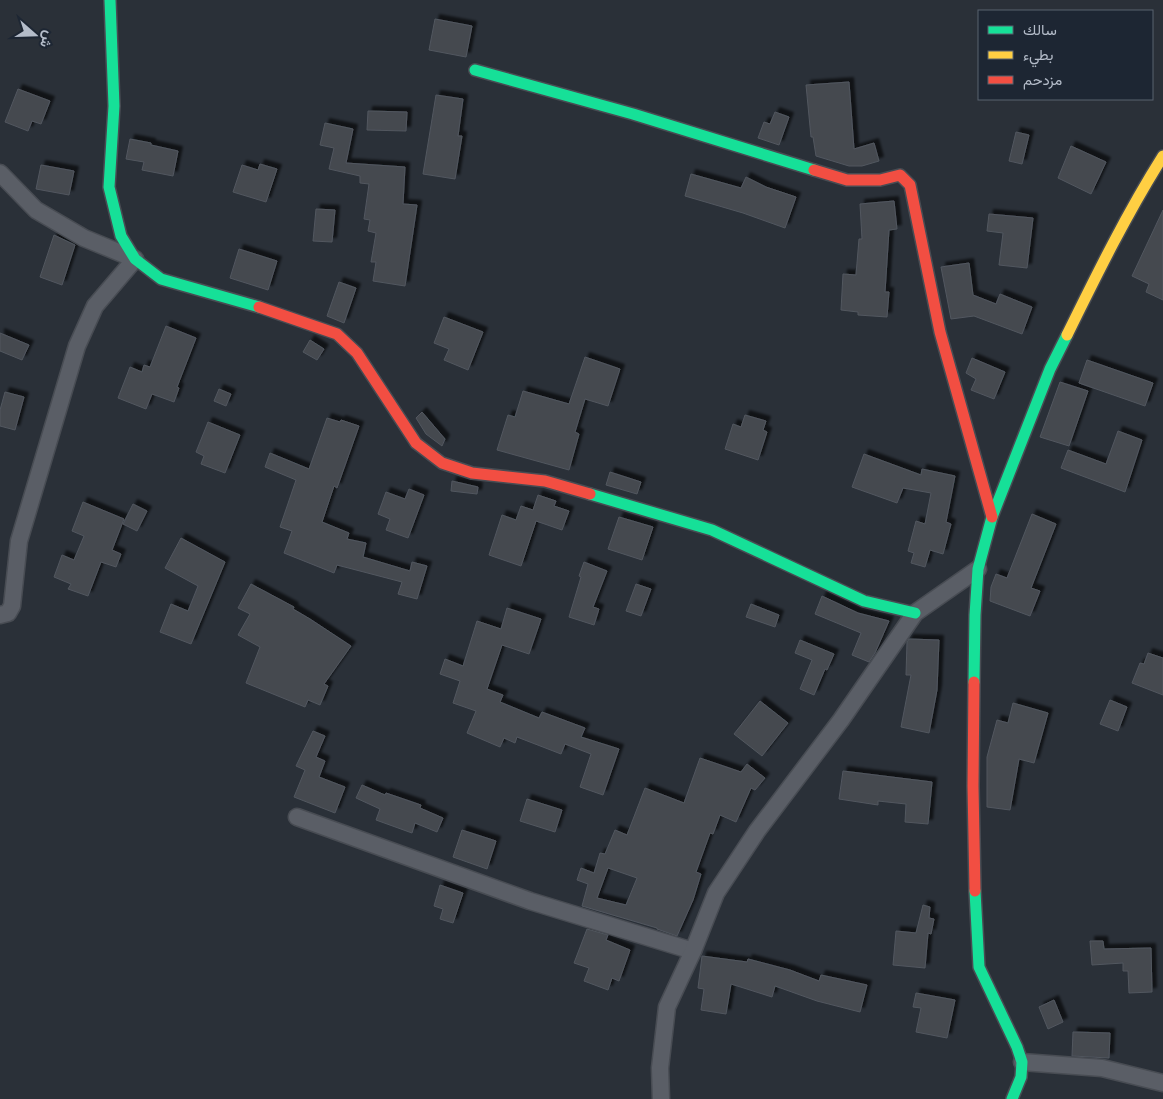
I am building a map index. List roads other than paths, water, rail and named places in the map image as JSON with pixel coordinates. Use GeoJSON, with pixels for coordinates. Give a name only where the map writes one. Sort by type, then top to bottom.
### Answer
{"type":"FeatureCollection","features":[{"type":"Feature","properties":{"kind":"street"},"geometry":{"type":"LineString","coordinates":[[110,0],[114,106],[109,187],[121,236],[135,259]]}},
{"type":"Feature","properties":{"kind":"street"},"geometry":{"type":"LineString","coordinates":[[475,70],[633,114],[847,180],[880,180],[900,175],[910,185],[940,332],[992,517]]}},
{"type":"Feature","properties":{"kind":"street"},"geometry":{"type":"LineString","coordinates":[[1012,1099],[1021,1077],[1022,1062],[1017,1047],[979,967],[976,925],[973,786],[974,614],[978,569],[992,517],[1050,370],[1095,277],[1163,156]]}},
{"type":"Feature","properties":{"kind":"street"},"geometry":{"type":"LineString","coordinates":[[0,173],[36,210],[84,238],[135,259],[161,279],[277,312],[337,334],[357,353],[416,443],[442,463],[472,472],[545,481],[712,530],[864,601],[915,613]]}},
{"type":"Feature","properties":{"kind":"street"},"geometry":{"type":"LineString","coordinates":[[0,616],[8,613],[12,606],[18,541],[76,346],[94,306],[135,259]]}},
{"type":"Feature","properties":{"kind":"street"},"geometry":{"type":"LineString","coordinates":[[661,1099],[660,1068],[667,1007],[693,951],[716,893],[757,831],[841,720],[915,613],[978,569]]}},
{"type":"Feature","properties":{"kind":"street"},"geometry":{"type":"LineString","coordinates":[[297,816],[530,901],[693,951]]}},
{"type":"Feature","properties":{"kind":"street"},"geometry":{"type":"LineString","coordinates":[[1022,1062],[1102,1068],[1163,1083]]}}]}
